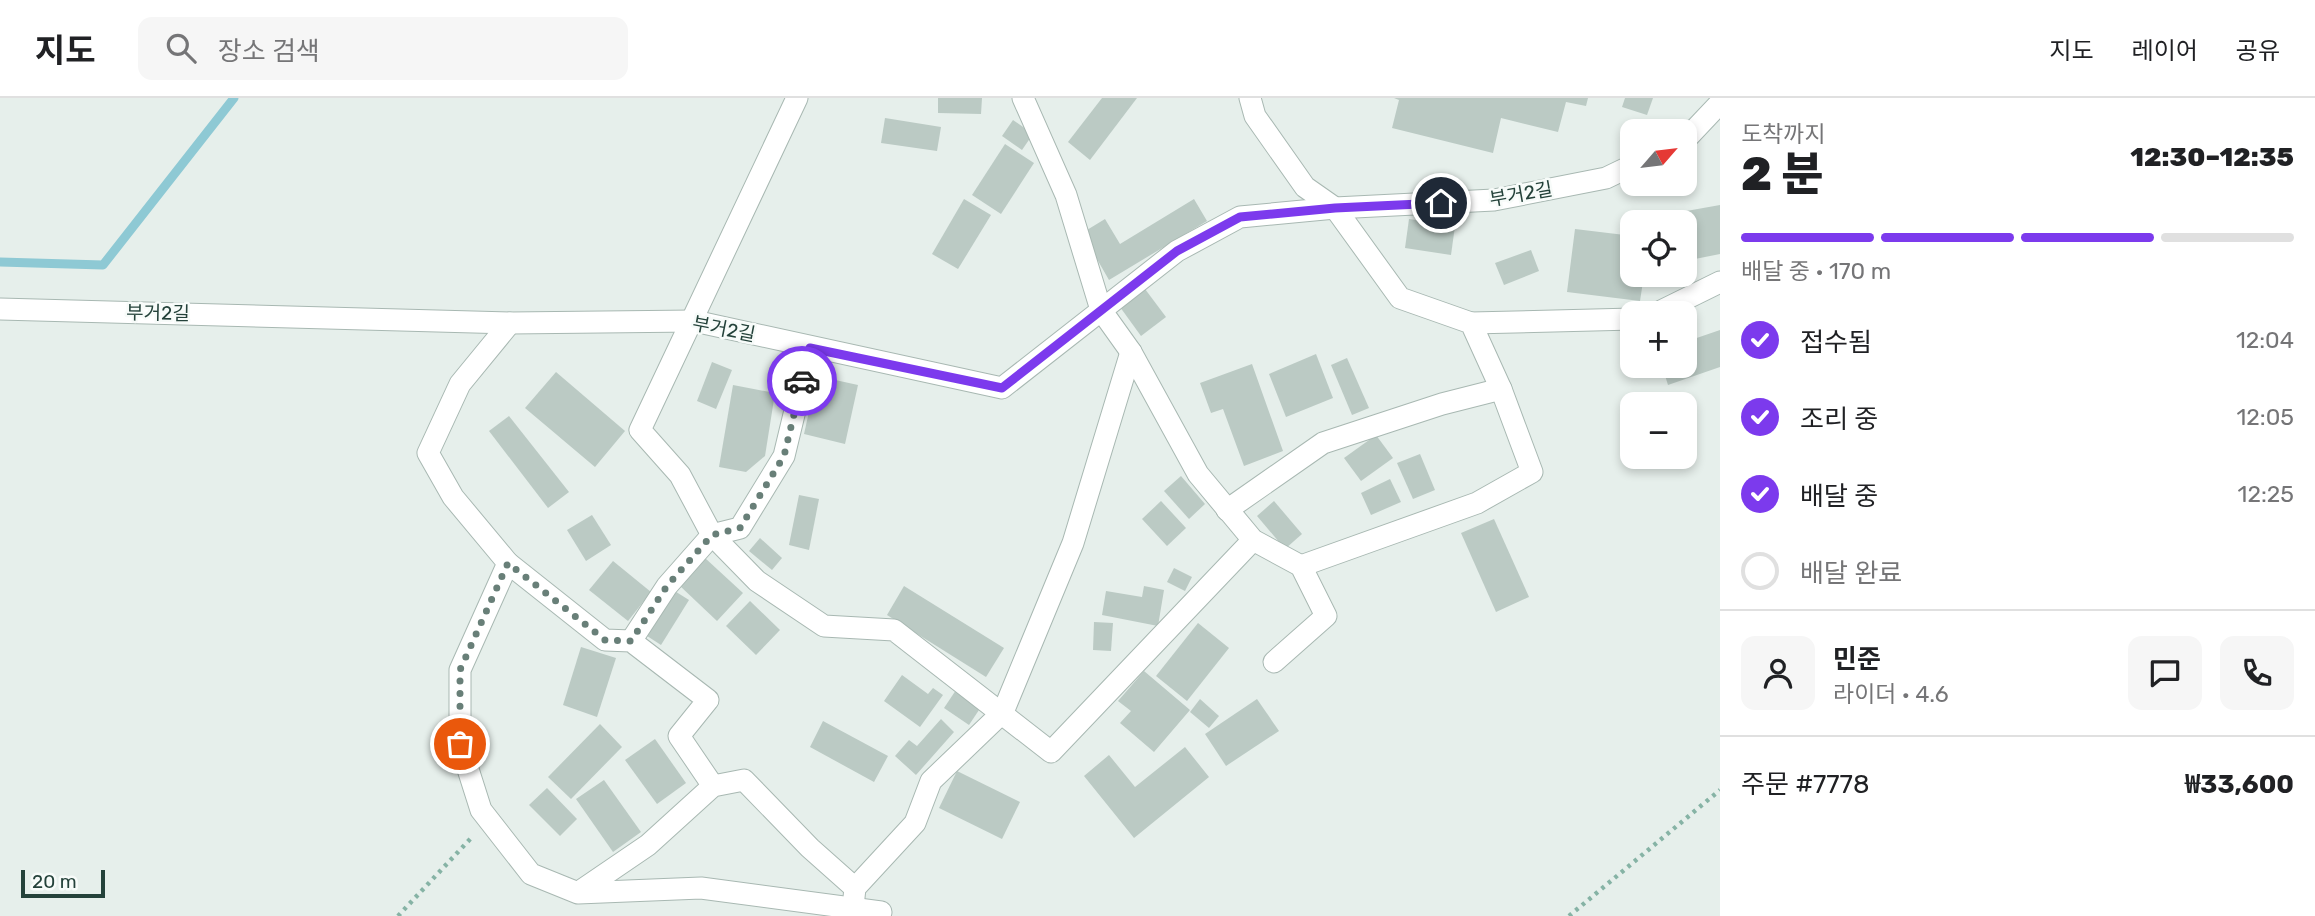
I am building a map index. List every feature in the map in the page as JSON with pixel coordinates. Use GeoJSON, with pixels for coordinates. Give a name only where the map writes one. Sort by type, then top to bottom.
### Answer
{"type":"FeatureCollection","features":[{"type":"Feature","properties":{"kind":"street"},"geometry":{"type":"LineString","coordinates":[[797,98],[694,321],[640,430],[680,475],[712,535],[757,581],[824,626],[894,630],[1003,712],[1051,752],[1253,540]]}},
{"type":"Feature","properties":{"kind":"street"},"geometry":{"type":"LineString","coordinates":[[1023,98],[1066,195],[1101,310],[1131,352],[1198,474],[1253,540],[1301,566],[1326,617],[1274,662]]}},
{"type":"Feature","properties":{"kind":"street"},"geometry":{"type":"LineString","coordinates":[[1250,98],[1255,116],[1306,187],[1335,208],[1400,298],[1471,323],[1620,319]]}},
{"type":"Feature","properties":{"kind":"street"},"geometry":{"type":"LineString","coordinates":[[1698,126],[1720,103]]}},
{"type":"Feature","properties":{"kind":"street","name":"부거2길"},"geometry":{"type":"LineString","coordinates":[[0,309],[510,323],[694,321],[1002,388],[1177,251],[1240,217],[1335,208],[1494,200],[1606,178],[1620,171]]}},
{"type":"Feature","properties":{"kind":"street"},"geometry":{"type":"LineString","coordinates":[[1681,301],[1720,282]]}},
{"type":"Feature","properties":{"kind":"street"},"geometry":{"type":"LineString","coordinates":[[510,323],[460,384],[428,453],[453,497],[508,563],[605,640],[631,641],[708,700],[679,736],[713,786]]}},
{"type":"Feature","properties":{"kind":"street"},"geometry":{"type":"LineString","coordinates":[[1301,566],[1477,503],[1532,472],[1501,388],[1471,323]]}},
{"type":"Feature","properties":{"kind":"street"},"geometry":{"type":"LineString","coordinates":[[631,641],[667,586],[712,535],[740,528],[784,456],[810,348]]}},
{"type":"Feature","properties":{"kind":"street"},"geometry":{"type":"LineString","coordinates":[[854,897],[915,823],[931,781],[1003,712],[1073,543],[1131,352]]}},
{"type":"Feature","properties":{"kind":"street"},"geometry":{"type":"LineString","coordinates":[[1227,510],[1323,443],[1442,404],[1501,388]]}},
{"type":"Feature","properties":{"kind":"street"},"geometry":{"type":"LineString","coordinates":[[508,563],[460,670],[460,744],[481,810],[531,874],[578,893],[702,888],[854,897]]}},
{"type":"Feature","properties":{"kind":"street"},"geometry":{"type":"LineString","coordinates":[[578,893],[648,845],[713,786],[744,780],[854,897],[881,912]]}},
{"type":"Feature","properties":{"kind":"path"},"geometry":{"type":"LineString","coordinates":[[1569,916],[1720,790]]}},
{"type":"Feature","properties":{"kind":"path"},"geometry":{"type":"LineString","coordinates":[[398,916],[488,820]]}},
{"type":"Feature","properties":{"kind":"building"},"geometry":{"type":"Polygon","coordinates":[[[938,98],[982,98],[981,114],[938,113],[938,98]]]}},
{"type":"Feature","properties":{"kind":"building"},"geometry":{"type":"Polygon","coordinates":[[[1102,98],[1137,98],[1090,160],[1068,142],[1102,98]]]}},
{"type":"Feature","properties":{"kind":"building"},"geometry":{"type":"Polygon","coordinates":[[[1394,98],[1588,98],[1586,106],[1566,102],[1558,132],[1501,118],[1493,153],[1392,128],[1399,100],[1394,98]]]}},
{"type":"Feature","properties":{"kind":"building"},"geometry":{"type":"Polygon","coordinates":[[[1625,98],[1653,98],[1647,115],[1622,107],[1625,98]]]}},
{"type":"Feature","properties":{"kind":"building"},"geometry":{"type":"Polygon","coordinates":[[[885,118],[941,127],[937,151],[881,143],[885,118]]]}},
{"type":"Feature","properties":{"kind":"building"},"geometry":{"type":"Polygon","coordinates":[[[1013,120],[1033,134],[1022,150],[1002,136],[1013,120]]]}},
{"type":"Feature","properties":{"kind":"building"},"geometry":{"type":"Polygon","coordinates":[[[1005,144],[1034,163],[1001,214],[972,195],[1005,144]]]}},
{"type":"Feature","properties":{"kind":"building"},"geometry":{"type":"Polygon","coordinates":[[[964,199],[991,215],[958,269],[932,254],[964,199]]]}},
{"type":"Feature","properties":{"kind":"building"},"geometry":{"type":"Polygon","coordinates":[[[1194,199],[1207,221],[1109,280],[1082,233],[1105,219],[1120,244],[1194,199]]]}},
{"type":"Feature","properties":{"kind":"building"},"geometry":{"type":"Polygon","coordinates":[[[1720,205],[1720,254],[1697,259],[1697,210],[1692,210],[1720,205]]]}},
{"type":"Feature","properties":{"kind":"building"},"geometry":{"type":"Polygon","coordinates":[[[1409,219],[1455,226],[1451,255],[1405,248],[1409,219]]]}},
{"type":"Feature","properties":{"kind":"building"},"geometry":{"type":"Polygon","coordinates":[[[1575,229],[1620,234],[1620,287],[1642,287],[1640,301],[1567,292],[1575,229]]]}},
{"type":"Feature","properties":{"kind":"building"},"geometry":{"type":"Polygon","coordinates":[[[1531,250],[1539,271],[1504,285],[1495,263],[1531,250]]]}},
{"type":"Feature","properties":{"kind":"building"},"geometry":{"type":"Polygon","coordinates":[[[1145,289],[1166,317],[1141,336],[1120,307],[1145,289]]]}},
{"type":"Feature","properties":{"kind":"building"},"geometry":{"type":"Polygon","coordinates":[[[1720,330],[1720,367],[1697,375],[1697,338],[1720,330]]]}},
{"type":"Feature","properties":{"kind":"building"},"geometry":{"type":"Polygon","coordinates":[[[1316,354],[1333,398],[1286,417],[1269,374],[1316,354]]]}},
{"type":"Feature","properties":{"kind":"building"},"geometry":{"type":"Polygon","coordinates":[[[1347,358],[1369,408],[1352,415],[1331,365],[1347,358]]]}},
{"type":"Feature","properties":{"kind":"building"},"geometry":{"type":"Polygon","coordinates":[[[712,362],[732,370],[716,409],[697,401],[712,362]]]}},
{"type":"Feature","properties":{"kind":"building"},"geometry":{"type":"Polygon","coordinates":[[[1252,364],[1283,451],[1244,466],[1223,409],[1211,413],[1200,383],[1252,364]]]}},
{"type":"Feature","properties":{"kind":"building"},"geometry":{"type":"Polygon","coordinates":[[[556,372],[625,431],[595,467],[525,408],[556,372]]]}},
{"type":"Feature","properties":{"kind":"building"},"geometry":{"type":"Polygon","coordinates":[[[817,376],[858,385],[845,444],[804,434],[817,376]]]}},
{"type":"Feature","properties":{"kind":"building"},"geometry":{"type":"Polygon","coordinates":[[[1666,378],[1688,378],[1668,385],[1666,378]]]}},
{"type":"Feature","properties":{"kind":"building"},"geometry":{"type":"Polygon","coordinates":[[[733,385],[775,393],[765,456],[746,472],[719,467],[733,385]]]}},
{"type":"Feature","properties":{"kind":"building"},"geometry":{"type":"Polygon","coordinates":[[[509,416],[569,492],[548,508],[489,431],[509,416]]]}},
{"type":"Feature","properties":{"kind":"building"},"geometry":{"type":"Polygon","coordinates":[[[1376,435],[1393,458],[1361,481],[1344,458],[1376,435]]]}},
{"type":"Feature","properties":{"kind":"building"},"geometry":{"type":"Polygon","coordinates":[[[1420,454],[1435,490],[1413,499],[1397,463],[1420,454]]]}},
{"type":"Feature","properties":{"kind":"building"},"geometry":{"type":"Polygon","coordinates":[[[1181,476],[1205,504],[1189,519],[1164,491],[1181,476]]]}},
{"type":"Feature","properties":{"kind":"building"},"geometry":{"type":"Polygon","coordinates":[[[1390,479],[1401,502],[1371,515],[1361,493],[1390,479]]]}},
{"type":"Feature","properties":{"kind":"building"},"geometry":{"type":"Polygon","coordinates":[[[799,495],[819,499],[809,550],[789,545],[799,495]]]}},
{"type":"Feature","properties":{"kind":"building"},"geometry":{"type":"Polygon","coordinates":[[[1161,501],[1186,528],[1167,546],[1142,519],[1161,501]]]}},
{"type":"Feature","properties":{"kind":"building"},"geometry":{"type":"Polygon","coordinates":[[[1274,501],[1302,534],[1285,549],[1257,516],[1274,501]]]}},
{"type":"Feature","properties":{"kind":"building"},"geometry":{"type":"Polygon","coordinates":[[[592,515],[611,545],[586,561],[567,530],[592,515]]]}},
{"type":"Feature","properties":{"kind":"building"},"geometry":{"type":"Polygon","coordinates":[[[1494,519],[1529,597],[1496,612],[1461,533],[1494,519]]]}},
{"type":"Feature","properties":{"kind":"building"},"geometry":{"type":"Polygon","coordinates":[[[760,538],[782,558],[772,570],[749,551],[760,538]]]}},
{"type":"Feature","properties":{"kind":"building"},"geometry":{"type":"Polygon","coordinates":[[[705,558],[743,593],[717,621],[679,585],[705,558]]]}},
{"type":"Feature","properties":{"kind":"building"},"geometry":{"type":"Polygon","coordinates":[[[613,561],[651,592],[628,621],[589,590],[613,561]]]}},
{"type":"Feature","properties":{"kind":"building"},"geometry":{"type":"Polygon","coordinates":[[[1174,568],[1192,577],[1185,591],[1167,582],[1174,568]]]}},
{"type":"Feature","properties":{"kind":"building"},"geometry":{"type":"Polygon","coordinates":[[[904,586],[1004,648],[986,677],[887,615],[904,586]]]}},
{"type":"Feature","properties":{"kind":"building"},"geometry":{"type":"Polygon","coordinates":[[[1144,586],[1164,590],[1158,626],[1102,615],[1106,591],[1142,597],[1144,586]]]}},
{"type":"Feature","properties":{"kind":"building"},"geometry":{"type":"Polygon","coordinates":[[[673,590],[689,600],[661,645],[644,634],[673,590]]]}},
{"type":"Feature","properties":{"kind":"building"},"geometry":{"type":"Polygon","coordinates":[[[750,601],[780,630],[756,655],[726,626],[750,601]]]}},
{"type":"Feature","properties":{"kind":"building"},"geometry":{"type":"Polygon","coordinates":[[[1094,622],[1113,623],[1111,651],[1093,650],[1094,622]]]}},
{"type":"Feature","properties":{"kind":"building"},"geometry":{"type":"Polygon","coordinates":[[[1198,623],[1229,648],[1187,701],[1156,676],[1198,623]]]}},
{"type":"Feature","properties":{"kind":"building"},"geometry":{"type":"Polygon","coordinates":[[[581,647],[616,658],[597,717],[563,705],[581,647]]]}},
{"type":"Feature","properties":{"kind":"building"},"geometry":{"type":"Polygon","coordinates":[[[1144,671],[1190,710],[1154,752],[1120,723],[1131,711],[1118,701],[1144,671]]]}},
{"type":"Feature","properties":{"kind":"building"},"geometry":{"type":"Polygon","coordinates":[[[902,675],[928,694],[933,688],[943,695],[920,727],[884,701],[902,675]]]}},
{"type":"Feature","properties":{"kind":"building"},"geometry":{"type":"Polygon","coordinates":[[[956,690],[981,707],[969,725],[944,708],[956,690]]]}},
{"type":"Feature","properties":{"kind":"building"},"geometry":{"type":"Polygon","coordinates":[[[1200,699],[1219,716],[1209,728],[1190,712],[1200,699]]]}},
{"type":"Feature","properties":{"kind":"building"},"geometry":{"type":"Polygon","coordinates":[[[1257,699],[1279,731],[1226,766],[1205,734],[1257,699]]]}},
{"type":"Feature","properties":{"kind":"building"},"geometry":{"type":"Polygon","coordinates":[[[941,719],[954,732],[916,775],[895,756],[909,740],[917,746],[941,719]]]}},
{"type":"Feature","properties":{"kind":"building"},"geometry":{"type":"Polygon","coordinates":[[[823,721],[888,756],[874,782],[810,747],[823,721]]]}},
{"type":"Feature","properties":{"kind":"building"},"geometry":{"type":"Polygon","coordinates":[[[600,724],[622,747],[571,799],[548,777],[600,724]]]}},
{"type":"Feature","properties":{"kind":"building"},"geometry":{"type":"Polygon","coordinates":[[[655,739],[686,783],[657,804],[625,760],[655,739]]]}},
{"type":"Feature","properties":{"kind":"building"},"geometry":{"type":"Polygon","coordinates":[[[1185,747],[1209,777],[1134,838],[1084,776],[1109,755],[1135,787],[1185,747]]]}},
{"type":"Feature","properties":{"kind":"building"},"geometry":{"type":"Polygon","coordinates":[[[957,771],[1020,802],[1002,839],[939,808],[957,771]]]}},
{"type":"Feature","properties":{"kind":"building"},"geometry":{"type":"Polygon","coordinates":[[[604,780],[641,832],[613,852],[576,799],[604,780]]]}},
{"type":"Feature","properties":{"kind":"building"},"geometry":{"type":"Polygon","coordinates":[[[547,788],[577,819],[560,836],[529,805],[547,788]]]}},
{"type":"Feature","properties":{"kind":"waterway"},"geometry":{"type":"LineString","coordinates":[[0,262],[103,265],[234,98]]}},
{"type":"Feature","properties":{"kind":"way so far"},"geometry":{"type":"LineString","coordinates":[[460,744],[460,670],[508,563],[605,640],[631,641],[667,586],[712,535],[740,528],[784,456],[802,381]]}},
{"type":"Feature","properties":{"kind":"route"},"geometry":{"type":"LineString","coordinates":[[802,381],[810,348],[1002,388],[1177,251],[1240,217],[1335,208],[1441,203]]}}]}
